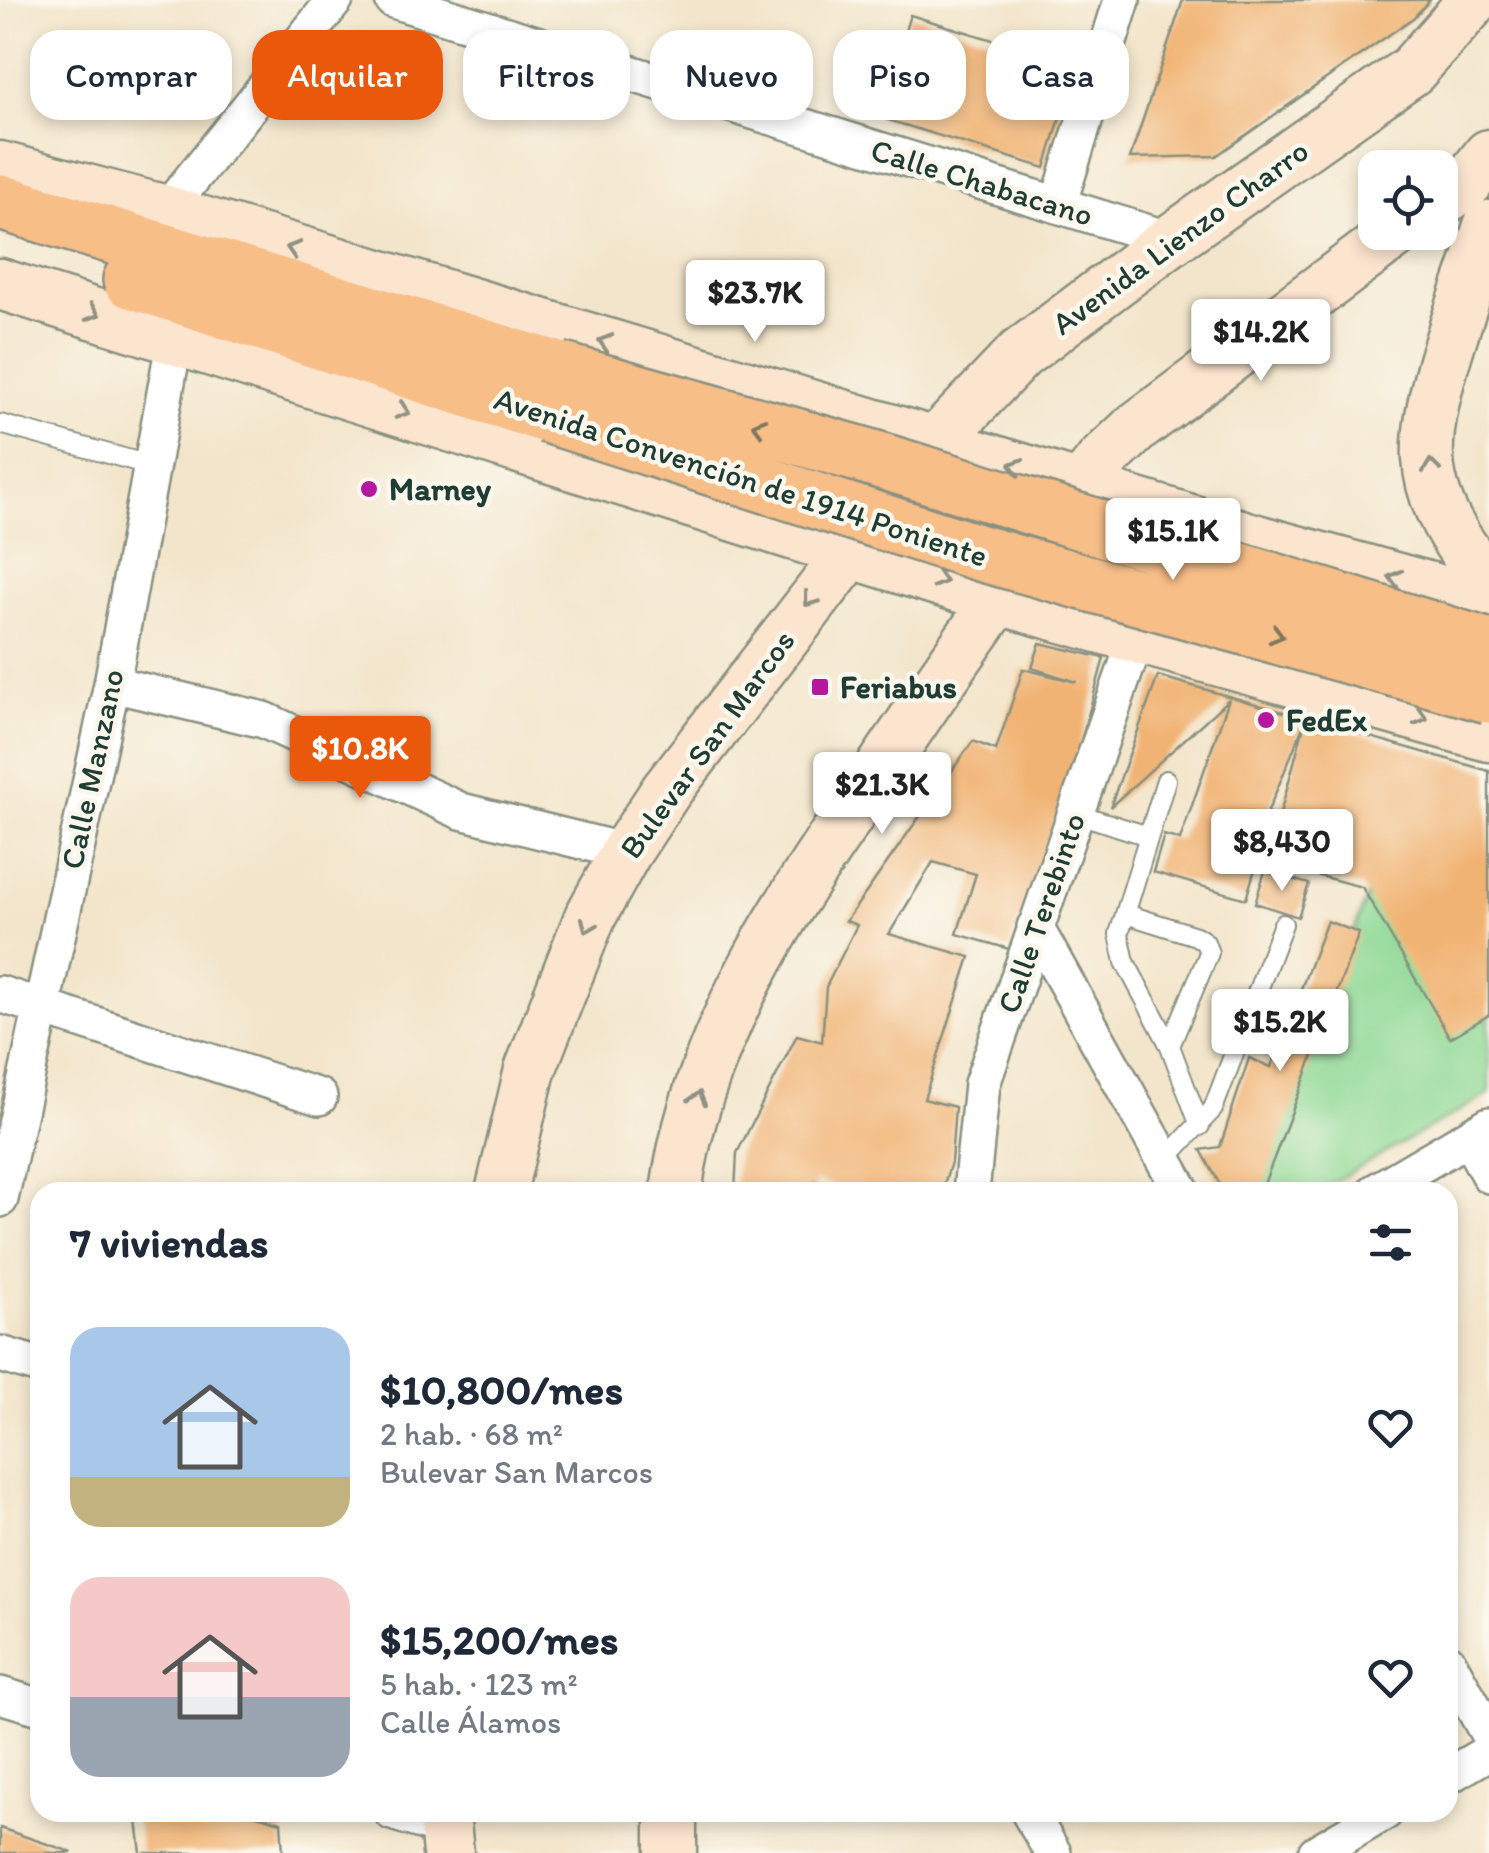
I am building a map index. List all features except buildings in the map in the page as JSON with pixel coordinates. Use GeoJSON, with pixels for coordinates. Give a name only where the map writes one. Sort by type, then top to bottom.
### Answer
{"type":"FeatureCollection","features":[{"type":"Feature","properties":{"kind":"main road","name":"Avenida Convención de 1914 Poniente"},"geometry":{"type":"LineString","coordinates":[[0,202],[553,393],[980,554],[1489,695]]}},
{"type":"Feature","properties":{"kind":"main road","name":"Avenida Convención de 1914 Poniente"},"geometry":{"type":"LineString","coordinates":[[0,238],[553,393],[859,454],[1489,647]]}},
{"type":"Feature","properties":{"kind":"street"},"geometry":{"type":"LineString","coordinates":[[166,210],[335,0]]}},
{"type":"Feature","properties":{"kind":"street","name":"Calle Chabacano"},"geometry":{"type":"LineString","coordinates":[[393,0],[1171,240]]}},
{"type":"Feature","properties":{"kind":"street"},"geometry":{"type":"LineString","coordinates":[[1058,205],[1122,0]]}},
{"type":"Feature","properties":{"kind":"street","name":"Avenida Lienzo Charro"},"geometry":{"type":"LineString","coordinates":[[936,442],[1020,354],[1171,240],[1412,70],[1474,0]]}},
{"type":"Feature","properties":{"kind":"street"},"geometry":{"type":"LineString","coordinates":[[1458,189],[1489,155]]}},
{"type":"Feature","properties":{"kind":"street"},"geometry":{"type":"LineString","coordinates":[[0,167],[166,210],[1260,541],[1489,604]]}},
{"type":"Feature","properties":{"kind":"street"},"geometry":{"type":"LineString","coordinates":[[1489,226],[1434,408],[1428,458],[1438,506],[1468,558],[1489,581]]}},
{"type":"Feature","properties":{"kind":"street"},"geometry":{"type":"LineString","coordinates":[[678,1182],[701,1086],[738,995],[806,876],[1080,484],[1137,428],[1372,250]]}},
{"type":"Feature","properties":{"kind":"street","name":"Avenida Convención de 1914 Poniente"},"geometry":{"type":"LineString","coordinates":[[0,284],[998,598],[1489,736]]}},
{"type":"Feature","properties":{"kind":"street","name":"Calle Manzano"},"geometry":{"type":"LineString","coordinates":[[0,1199],[112,684],[175,338]]}},
{"type":"Feature","properties":{"kind":"street"},"geometry":{"type":"LineString","coordinates":[[768,527],[788,523],[811,502],[828,475],[829,450],[814,404]]}},
{"type":"Feature","properties":{"kind":"street","name":"Bulevar San Marcos"},"geometry":{"type":"LineString","coordinates":[[503,1182],[530,1070],[590,917],[626,852],[666,791],[936,442]]}},
{"type":"Feature","properties":{"kind":"street"},"geometry":{"type":"LineString","coordinates":[[1230,663],[1212,631],[1210,598],[1218,578],[1236,555],[1260,541]]}},
{"type":"Feature","properties":{"kind":"street","name":"Calle Terebinto"},"geometry":{"type":"LineString","coordinates":[[972,1182],[982,1084],[1136,639]]}},
{"type":"Feature","properties":{"kind":"street"},"geometry":{"type":"LineString","coordinates":[[112,684],[264,720],[461,811],[626,852]]}},
{"type":"Feature","properties":{"kind":"street"},"geometry":{"type":"LineString","coordinates":[[1034,927],[1176,1182]]}},
{"type":"Feature","properties":{"kind":"street"},"geometry":{"type":"LineString","coordinates":[[0,994],[318,1097]]}},
{"type":"Feature","properties":{"kind":"street"},"geometry":{"type":"LineString","coordinates":[[1393,1182],[1479,1131],[1489,1175]]}},
{"type":"Feature","properties":{"kind":"street"},"geometry":{"type":"LineString","coordinates":[[0,1354],[30,1363]]}},
{"type":"Feature","properties":{"kind":"street"},"geometry":{"type":"LineString","coordinates":[[1458,1680],[1489,1734]]}},
{"type":"Feature","properties":{"kind":"street"},"geometry":{"type":"LineString","coordinates":[[0,1695],[30,1704]]}},
{"type":"Feature","properties":{"kind":"street"},"geometry":{"type":"LineString","coordinates":[[1458,1770],[1489,1752]]}},
{"type":"Feature","properties":{"kind":"street"},"geometry":{"type":"LineString","coordinates":[[420,1822],[446,1831]]}},
{"type":"Feature","properties":{"kind":"street"},"geometry":{"type":"LineString","coordinates":[[1035,1822],[1053,1853]]}},
{"type":"Feature","properties":{"kind":"street"},"geometry":{"type":"LineString","coordinates":[[1316,1853],[1368,1822]]}},
{"type":"Feature","properties":{"kind":"lane"},"geometry":{"type":"LineString","coordinates":[[0,424],[149,465]]}},
{"type":"Feature","properties":{"kind":"lane"},"geometry":{"type":"LineString","coordinates":[[1166,780],[1119,934],[1125,962],[1170,1046],[1200,1126]]}},
{"type":"Feature","properties":{"kind":"lane"},"geometry":{"type":"LineString","coordinates":[[1075,813],[1148,836]]}},
{"type":"Feature","properties":{"kind":"lane"},"geometry":{"type":"LineString","coordinates":[[1126,914],[1196,936],[1205,942],[1209,953],[1170,1046]]}},
{"type":"Feature","properties":{"kind":"lane"},"geometry":{"type":"LineString","coordinates":[[1164,1161],[1200,1126],[1224,1084],[1283,924]]}},
{"type":"Feature","properties":{"kind":"green space"},"geometry":{"type":"Polygon","coordinates":[[[1370,887],[1489,1015],[1489,1094],[1334,1182],[1264,1182],[1370,887]]]}},
{"type":"Feature","properties":{"kind":"place","name":"Marney"},"geometry":{"type":"Point","coordinates":[369,489]}},
{"type":"Feature","properties":{"kind":"place","name":"Feriabus"},"geometry":{"type":"Point","coordinates":[820,687]}},
{"type":"Feature","properties":{"kind":"place","name":"FedEx"},"geometry":{"type":"Point","coordinates":[1266,720]}}]}
